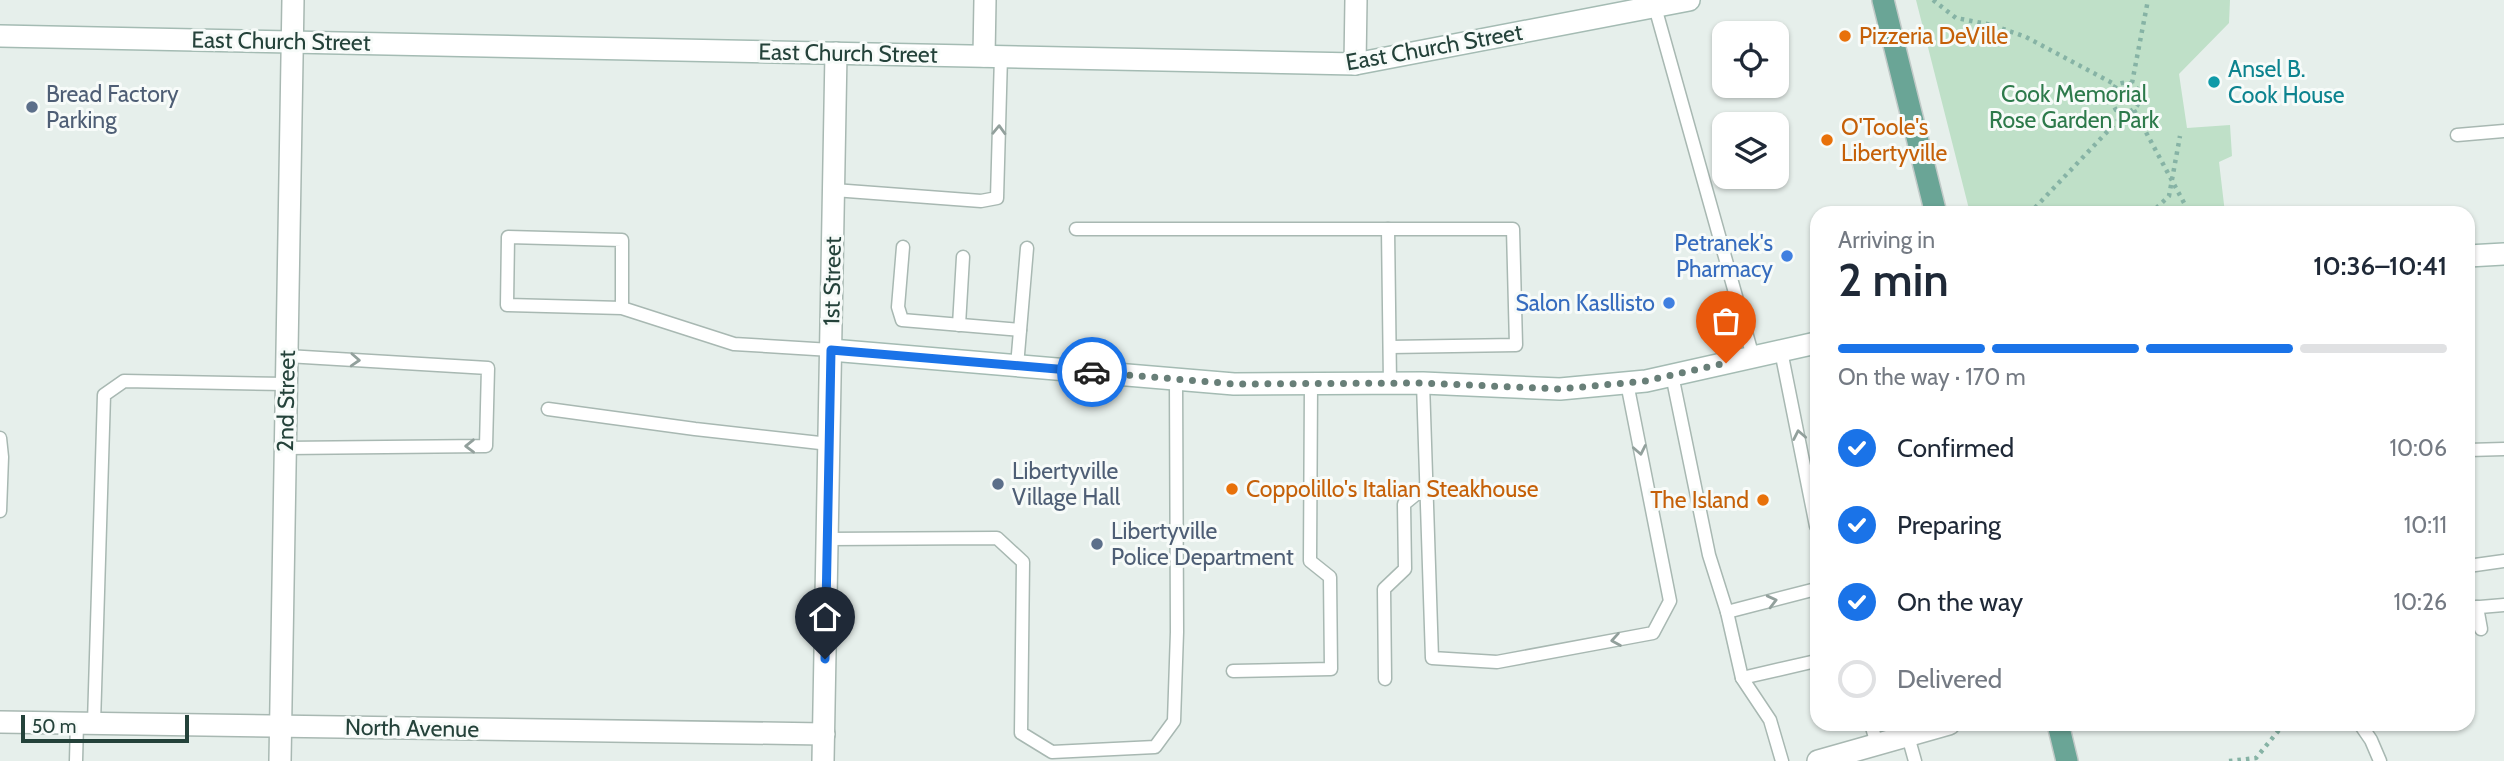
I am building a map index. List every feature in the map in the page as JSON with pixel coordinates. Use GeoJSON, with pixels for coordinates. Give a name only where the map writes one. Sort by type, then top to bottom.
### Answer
{"type":"FeatureCollection","features":[{"type":"Feature","properties":{"kind":"main road"},"geometry":{"type":"LineString","coordinates":[[1883,0],[1934,206]]}},
{"type":"Feature","properties":{"kind":"main road"},"geometry":{"type":"LineString","coordinates":[[2060,731],[2067,761]]}},
{"type":"Feature","properties":{"kind":"street","name":"2nd Street"},"geometry":{"type":"LineString","coordinates":[[280,761],[293,0]]}},
{"type":"Feature","properties":{"kind":"street"},"geometry":{"type":"LineString","coordinates":[[985,0],[993,56]]}},
{"type":"Feature","properties":{"kind":"street"},"geometry":{"type":"LineString","coordinates":[[1356,0],[1356,64]]}},
{"type":"Feature","properties":{"kind":"street","name":"East Church Street"},"geometry":{"type":"LineString","coordinates":[[0,36],[1356,64],[1689,0]]}},
{"type":"Feature","properties":{"kind":"street","name":"1st Street"},"geometry":{"type":"LineString","coordinates":[[823,761],[836,53]]}},
{"type":"Feature","properties":{"kind":"street"},"geometry":{"type":"LineString","coordinates":[[2475,256],[2504,254]]}},
{"type":"Feature","properties":{"kind":"street"},"geometry":{"type":"LineString","coordinates":[[831,350],[1234,384],[1423,383],[1560,389],[1627,383],[1672,375],[1810,344]]}},
{"type":"Feature","properties":{"kind":"street","name":"North Avenue"},"geometry":{"type":"LineString","coordinates":[[0,722],[824,734]]}},
{"type":"Feature","properties":{"kind":"street"},"geometry":{"type":"LineString","coordinates":[[1818,761],[1845,757],[1874,734],[1908,736],[1925,731]]}},
{"type":"Feature","properties":{"kind":"lane"},"geometry":{"type":"LineString","coordinates":[[1655,7],[1753,357]]}},
{"type":"Feature","properties":{"kind":"lane"},"geometry":{"type":"LineString","coordinates":[[834,190],[981,201],[997,198],[993,56]]}},
{"type":"Feature","properties":{"kind":"lane"},"geometry":{"type":"LineString","coordinates":[[2457,135],[2504,131]]}},
{"type":"Feature","properties":{"kind":"lane"},"geometry":{"type":"LineString","coordinates":[[1076,229],[1513,229],[1516,345],[1390,347]]}},
{"type":"Feature","properties":{"kind":"lane"},"geometry":{"type":"LineString","coordinates":[[1388,229],[1390,383]]}},
{"type":"Feature","properties":{"kind":"lane"},"geometry":{"type":"LineString","coordinates":[[622,308],[622,240],[508,237],[507,305],[622,308],[734,344],[831,350]]}},
{"type":"Feature","properties":{"kind":"lane"},"geometry":{"type":"LineString","coordinates":[[903,247],[898,307],[902,320],[1020,330]]}},
{"type":"Feature","properties":{"kind":"lane"},"geometry":{"type":"LineString","coordinates":[[1017,366],[1027,248]]}},
{"type":"Feature","properties":{"kind":"lane"},"geometry":{"type":"LineString","coordinates":[[959,325],[963,257]]}},
{"type":"Feature","properties":{"kind":"lane"},"geometry":{"type":"LineString","coordinates":[[1781,351],[1810,496]]}},
{"type":"Feature","properties":{"kind":"lane"},"geometry":{"type":"LineString","coordinates":[[285,448],[486,446],[488,368],[286,356]]}},
{"type":"Feature","properties":{"kind":"lane"},"geometry":{"type":"LineString","coordinates":[[1672,375],[1709,555],[1727,612],[1742,678],[1770,720],[1782,761]]}},
{"type":"Feature","properties":{"kind":"lane"},"geometry":{"type":"LineString","coordinates":[[827,539],[997,538],[1023,562],[1021,733],[1052,752],[1155,747],[1174,721],[1177,632],[1176,380]]}},
{"type":"Feature","properties":{"kind":"lane"},"geometry":{"type":"LineString","coordinates":[[76,761],[86,723],[104,395],[124,381],[286,384]]}},
{"type":"Feature","properties":{"kind":"lane"},"geometry":{"type":"LineString","coordinates":[[1423,383],[1432,659],[1497,662],[1653,633],[1670,601],[1627,383]]}},
{"type":"Feature","properties":{"kind":"lane"},"geometry":{"type":"LineString","coordinates":[[1233,671],[1331,669],[1330,577],[1310,561],[1311,384]]}},
{"type":"Feature","properties":{"kind":"lane"},"geometry":{"type":"LineString","coordinates":[[548,410],[829,444]]}},
{"type":"Feature","properties":{"kind":"lane"},"geometry":{"type":"LineString","coordinates":[[0,438],[0,511]]}},
{"type":"Feature","properties":{"kind":"lane"},"geometry":{"type":"LineString","coordinates":[[2475,450],[2504,449]]}},
{"type":"Feature","properties":{"kind":"lane"},"geometry":{"type":"LineString","coordinates":[[1385,680],[1384,589],[1405,569],[1404,504],[1426,486]]}},
{"type":"Feature","properties":{"kind":"lane"},"geometry":{"type":"LineString","coordinates":[[2475,565],[2504,561]]}},
{"type":"Feature","properties":{"kind":"lane"},"geometry":{"type":"LineString","coordinates":[[1727,612],[1810,591]]}},
{"type":"Feature","properties":{"kind":"lane"},"geometry":{"type":"LineString","coordinates":[[2475,608],[2504,605]]}},
{"type":"Feature","properties":{"kind":"lane"},"geometry":{"type":"LineString","coordinates":[[2475,615],[2481,629]]}},
{"type":"Feature","properties":{"kind":"lane"},"geometry":{"type":"LineString","coordinates":[[1742,678],[1810,662]]}},
{"type":"Feature","properties":{"kind":"lane"},"geometry":{"type":"LineString","coordinates":[[2365,731],[2380,761]]}},
{"type":"Feature","properties":{"kind":"lane"},"geometry":{"type":"LineString","coordinates":[[1908,736],[1915,761]]}},
{"type":"Feature","properties":{"kind":"path"},"geometry":{"type":"LineString","coordinates":[[1933,0],[1956,18],[1992,25],[2026,37],[2116,85]]}},
{"type":"Feature","properties":{"kind":"path"},"geometry":{"type":"LineString","coordinates":[[2132,83],[2148,0]]}},
{"type":"Feature","properties":{"kind":"path"},"geometry":{"type":"LineString","coordinates":[[2037,206],[2125,113],[2134,110],[2141,96],[2132,83],[2126,82],[2116,85],[2110,93],[2110,102],[2116,110],[2125,113]]}},
{"type":"Feature","properties":{"kind":"path"},"geometry":{"type":"LineString","coordinates":[[2134,110],[2186,206]]}},
{"type":"Feature","properties":{"kind":"path"},"geometry":{"type":"LineString","coordinates":[[2158,206],[2169,196],[2180,136]]}},
{"type":"Feature","properties":{"kind":"path"},"geometry":{"type":"LineString","coordinates":[[2230,761],[2256,758],[2278,731]]}},
{"type":"Feature","properties":{"kind":"green space","name":"Cook Memorial Rose Garden Park"},"geometry":{"type":"Polygon","coordinates":[[[1916,0],[2230,0],[2229,23],[2179,74],[2187,128],[2230,125],[2232,156],[2219,162],[2224,206],[1968,206],[1916,0]]]}},
{"type":"Feature","properties":{"kind":"way so far"},"geometry":{"type":"LineString","coordinates":[[1092,372],[1234,384],[1423,383],[1560,389],[1646,381],[1726,363]]}},
{"type":"Feature","properties":{"kind":"place","name":"Pizzeria DeVille"},"geometry":{"type":"Point","coordinates":[1845,36]}},
{"type":"Feature","properties":{"kind":"place","name":"Ansel B. Cook House"},"geometry":{"type":"Point","coordinates":[2214,82]}},
{"type":"Feature","properties":{"kind":"place","name":"Bread Factory Parking"},"geometry":{"type":"Point","coordinates":[32,107]}},
{"type":"Feature","properties":{"kind":"place","name":"O'Toole's Libertyville"},"geometry":{"type":"Point","coordinates":[1827,140]}},
{"type":"Feature","properties":{"kind":"place","name":"Petranek's Pharmacy"},"geometry":{"type":"Point","coordinates":[1787,256]}},
{"type":"Feature","properties":{"kind":"place","name":"Salon Kasllisto"},"geometry":{"type":"Point","coordinates":[1669,303]}},
{"type":"Feature","properties":{"kind":"place","name":"Libertyville Village Hall"},"geometry":{"type":"Point","coordinates":[998,484]}},
{"type":"Feature","properties":{"kind":"place","name":"Coppolillo's Italian Steakhouse"},"geometry":{"type":"Point","coordinates":[1232,489]}},
{"type":"Feature","properties":{"kind":"place","name":"The Island"},"geometry":{"type":"Point","coordinates":[1763,500]}},
{"type":"Feature","properties":{"kind":"place","name":"Libertyville Police Department"},"geometry":{"type":"Point","coordinates":[1097,544]}},
{"type":"Feature","properties":{"kind":"route"},"geometry":{"type":"LineString","coordinates":[[825,659],[831,350],[1092,372]]}}]}
